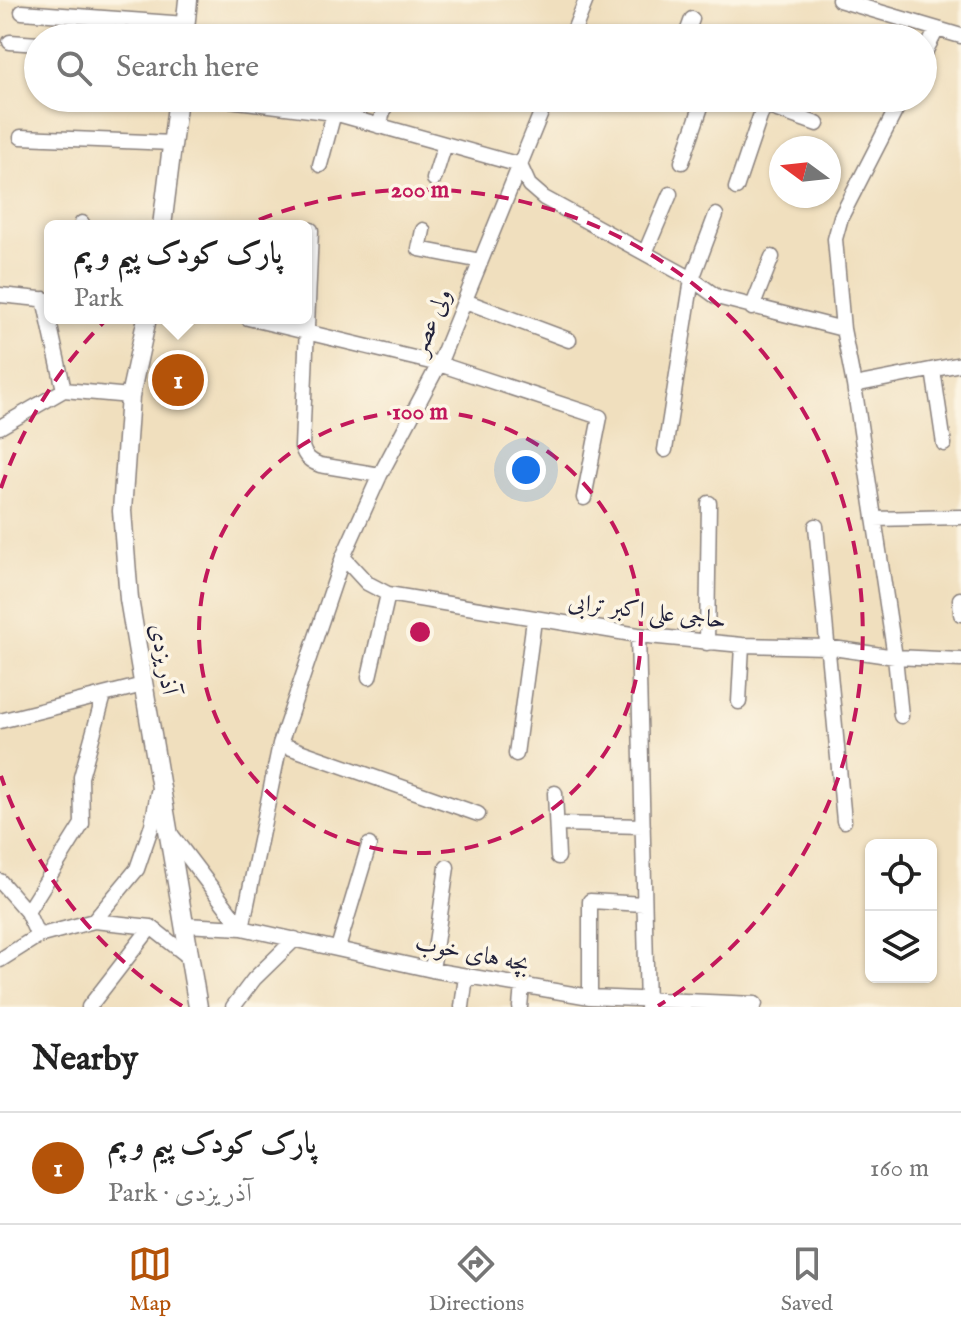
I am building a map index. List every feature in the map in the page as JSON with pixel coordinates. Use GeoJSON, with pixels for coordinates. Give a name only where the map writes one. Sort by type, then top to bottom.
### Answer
{"type":"FeatureCollection","features":[{"type":"Feature","properties":{"kind":"street"},"geometry":{"type":"LineString","coordinates":[[186,24],[188,0]]}},
{"type":"Feature","properties":{"kind":"street"},"geometry":{"type":"LineString","coordinates":[[577,24],[586,0]]}},
{"type":"Feature","properties":{"kind":"street"},"geometry":{"type":"LineString","coordinates":[[839,0],[920,24]]}},
{"type":"Feature","properties":{"kind":"street"},"geometry":{"type":"LineString","coordinates":[[22,12],[125,24]]}},
{"type":"Feature","properties":{"kind":"street"},"geometry":{"type":"LineString","coordinates":[[690,24],[692,19]]}},
{"type":"Feature","properties":{"kind":"street"},"geometry":{"type":"LineString","coordinates":[[937,29],[961,35]]}},
{"type":"Feature","properties":{"kind":"street"},"geometry":{"type":"LineString","coordinates":[[10,42],[24,43]]}},
{"type":"Feature","properties":{"kind":"street"},"geometry":{"type":"LineString","coordinates":[[163,220],[176,112]]}},
{"type":"Feature","properties":{"kind":"street"},"geometry":{"type":"LineString","coordinates":[[326,112],[520,165],[529,185],[544,198],[692,279],[717,297],[843,329]]}},
{"type":"Feature","properties":{"kind":"street"},"geometry":{"type":"LineString","coordinates":[[379,126],[383,112]]}},
{"type":"Feature","properties":{"kind":"street","name":"ولی عصر"},"geometry":{"type":"LineString","coordinates":[[242,928],[280,744],[343,557],[380,475],[439,364],[541,112]]}},
{"type":"Feature","properties":{"kind":"street"},"geometry":{"type":"LineString","coordinates":[[682,162],[699,112]]}},
{"type":"Feature","properties":{"kind":"street"},"geometry":{"type":"LineString","coordinates":[[736,188],[762,112]]}},
{"type":"Feature","properties":{"kind":"street"},"geometry":{"type":"LineString","coordinates":[[784,112],[817,124]]}},
{"type":"Feature","properties":{"kind":"street"},"geometry":{"type":"LineString","coordinates":[[895,112],[837,228],[835,239],[843,329],[895,657],[901,716]]}},
{"type":"Feature","properties":{"kind":"street"},"geometry":{"type":"LineString","coordinates":[[320,165],[334,113]]}},
{"type":"Feature","properties":{"kind":"street"},"geometry":{"type":"LineString","coordinates":[[21,137],[173,143]]}},
{"type":"Feature","properties":{"kind":"street"},"geometry":{"type":"LineString","coordinates":[[434,179],[445,144]]}},
{"type":"Feature","properties":{"kind":"street"},"geometry":{"type":"LineString","coordinates":[[645,253],[670,194]]}},
{"type":"Feature","properties":{"kind":"street"},"geometry":{"type":"LineString","coordinates":[[665,450],[692,279],[716,215]]}},
{"type":"Feature","properties":{"kind":"street"},"geometry":{"type":"LineString","coordinates":[[423,230],[419,249],[481,261]]}},
{"type":"Feature","properties":{"kind":"street"},"geometry":{"type":"LineString","coordinates":[[752,308],[772,257]]}},
{"type":"Feature","properties":{"kind":"street"},"geometry":{"type":"LineString","coordinates":[[0,295],[44,300]]}},
{"type":"Feature","properties":{"kind":"street"},"geometry":{"type":"LineString","coordinates":[[465,301],[569,340]]}},
{"type":"Feature","properties":{"kind":"street"},"geometry":{"type":"LineString","coordinates":[[52,324],[64,390]]}},
{"type":"Feature","properties":{"kind":"street","name":"آذر یزدی"},"geometry":{"type":"LineString","coordinates":[[146,324],[130,396],[122,511],[129,599],[198,1007]]}},
{"type":"Feature","properties":{"kind":"street"},"geometry":{"type":"LineString","coordinates":[[273,324],[439,364],[600,417],[584,498]]}},
{"type":"Feature","properties":{"kind":"street"},"geometry":{"type":"LineString","coordinates":[[306,324],[304,454],[311,462],[320,465],[380,475]]}},
{"type":"Feature","properties":{"kind":"street"},"geometry":{"type":"LineString","coordinates":[[854,385],[961,364]]}},
{"type":"Feature","properties":{"kind":"street"},"geometry":{"type":"LineString","coordinates":[[933,370],[944,444]]}},
{"type":"Feature","properties":{"kind":"street"},"geometry":{"type":"LineString","coordinates":[[0,427],[64,390],[130,396]]}},
{"type":"Feature","properties":{"kind":"street"},"geometry":{"type":"LineString","coordinates":[[707,643],[709,503]]}},
{"type":"Feature","properties":{"kind":"street"},"geometry":{"type":"LineString","coordinates":[[874,519],[961,517]]}},
{"type":"Feature","properties":{"kind":"street"},"geometry":{"type":"LineString","coordinates":[[816,526],[844,821]]}},
{"type":"Feature","properties":{"kind":"street","name":"حاجی علی اکبر ترابی"},"geometry":{"type":"LineString","coordinates":[[343,557],[367,583],[388,594],[534,620],[707,643],[826,647],[895,657],[961,660]]}},
{"type":"Feature","properties":{"kind":"street"},"geometry":{"type":"LineString","coordinates":[[369,677],[388,594]]}},
{"type":"Feature","properties":{"kind":"street"},"geometry":{"type":"LineString","coordinates":[[516,754],[534,620]]}},
{"type":"Feature","properties":{"kind":"street"},"geometry":{"type":"LineString","coordinates":[[638,635],[646,1003]]}},
{"type":"Feature","properties":{"kind":"street"},"geometry":{"type":"LineString","coordinates":[[739,702],[742,645]]}},
{"type":"Feature","properties":{"kind":"street"},"geometry":{"type":"LineString","coordinates":[[0,721],[143,685]]}},
{"type":"Feature","properties":{"kind":"street"},"geometry":{"type":"LineString","coordinates":[[27,912],[82,824],[81,777],[104,695]]}},
{"type":"Feature","properties":{"kind":"street"},"geometry":{"type":"LineString","coordinates":[[280,744],[478,814]]}},
{"type":"Feature","properties":{"kind":"street"},"geometry":{"type":"LineString","coordinates":[[94,921],[137,869],[152,825],[160,784]]}},
{"type":"Feature","properties":{"kind":"street"},"geometry":{"type":"LineString","coordinates":[[555,793],[558,857]]}},
{"type":"Feature","properties":{"kind":"street"},"geometry":{"type":"LineString","coordinates":[[557,824],[643,826]]}},
{"type":"Feature","properties":{"kind":"street"},"geometry":{"type":"LineString","coordinates":[[170,833],[242,928]]}},
{"type":"Feature","properties":{"kind":"street"},"geometry":{"type":"LineString","coordinates":[[338,948],[369,845]]}},
{"type":"Feature","properties":{"kind":"street"},"geometry":{"type":"LineString","coordinates":[[432,970],[447,867]]}},
{"type":"Feature","properties":{"kind":"street"},"geometry":{"type":"LineString","coordinates":[[0,881],[27,912],[38,936]]}},
{"type":"Feature","properties":{"kind":"street"},"geometry":{"type":"LineString","coordinates":[[590,997],[590,901],[644,904]]}},
{"type":"Feature","properties":{"kind":"street"},"geometry":{"type":"LineString","coordinates":[[0,960],[38,936],[94,921],[151,927],[189,957]]}},
{"type":"Feature","properties":{"kind":"street","name":"بچه های خوب"},"geometry":{"type":"LineString","coordinates":[[184,925],[242,928],[432,970],[590,997],[646,1003],[755,1004]]}},
{"type":"Feature","properties":{"kind":"street"},"geometry":{"type":"LineString","coordinates":[[89,1007],[151,927]]}},
{"type":"Feature","properties":{"kind":"street"},"geometry":{"type":"LineString","coordinates":[[233,1007],[254,979],[295,939]]}},
{"type":"Feature","properties":{"kind":"street"},"geometry":{"type":"LineString","coordinates":[[462,1007],[466,976]]}},
{"type":"Feature","properties":{"kind":"street"},"geometry":{"type":"LineString","coordinates":[[520,1007],[522,986]]}},
{"type":"Feature","properties":{"kind":"place","name":"پارک کودک پیم و پم"},"geometry":{"type":"Point","coordinates":[178,380]}}]}
